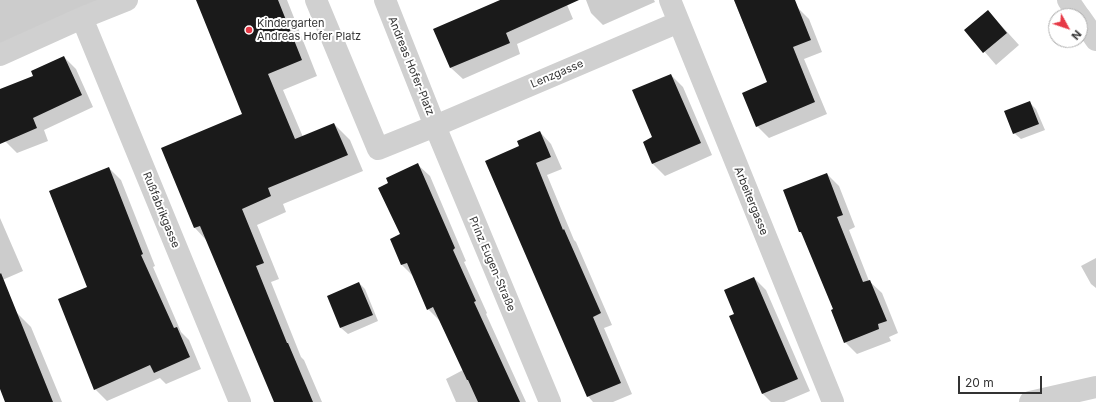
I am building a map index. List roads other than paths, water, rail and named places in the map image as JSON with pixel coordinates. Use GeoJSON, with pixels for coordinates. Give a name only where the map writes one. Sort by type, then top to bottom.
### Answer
{"type":"FeatureCollection","features":[{"type":"Feature","properties":{"kind":"street"},"geometry":{"type":"LineString","coordinates":[[0,55],[82,18],[127,0]]}},
{"type":"Feature","properties":{"kind":"street","name":"Andreas Hofer-Platz"},"geometry":{"type":"LineString","coordinates":[[316,0],[378,148],[435,126],[385,0]]}},
{"type":"Feature","properties":{"kind":"street","name":"Arbeitergasse"},"geometry":{"type":"LineString","coordinates":[[670,0],[833,402]]}},
{"type":"Feature","properties":{"kind":"street","name":"Rußfabrikgasse"},"geometry":{"type":"LineString","coordinates":[[82,18],[240,402]]}},
{"type":"Feature","properties":{"kind":"street","name":"Lenzgasse"},"geometry":{"type":"LineString","coordinates":[[435,126],[679,22]]}},
{"type":"Feature","properties":{"kind":"street"},"geometry":{"type":"LineString","coordinates":[[1088,28],[1096,40]]}},
{"type":"Feature","properties":{"kind":"street","name":"Prinz Eugen-Straße"},"geometry":{"type":"LineString","coordinates":[[435,126],[550,402]]}},
{"type":"Feature","properties":{"kind":"street"},"geometry":{"type":"LineString","coordinates":[[1030,402],[1096,387]]}},
{"type":"Feature","properties":{"kind":"place","name":"Kindergarten Andreas Hofer Platz"},"geometry":{"type":"Point","coordinates":[249,30]}}]}
